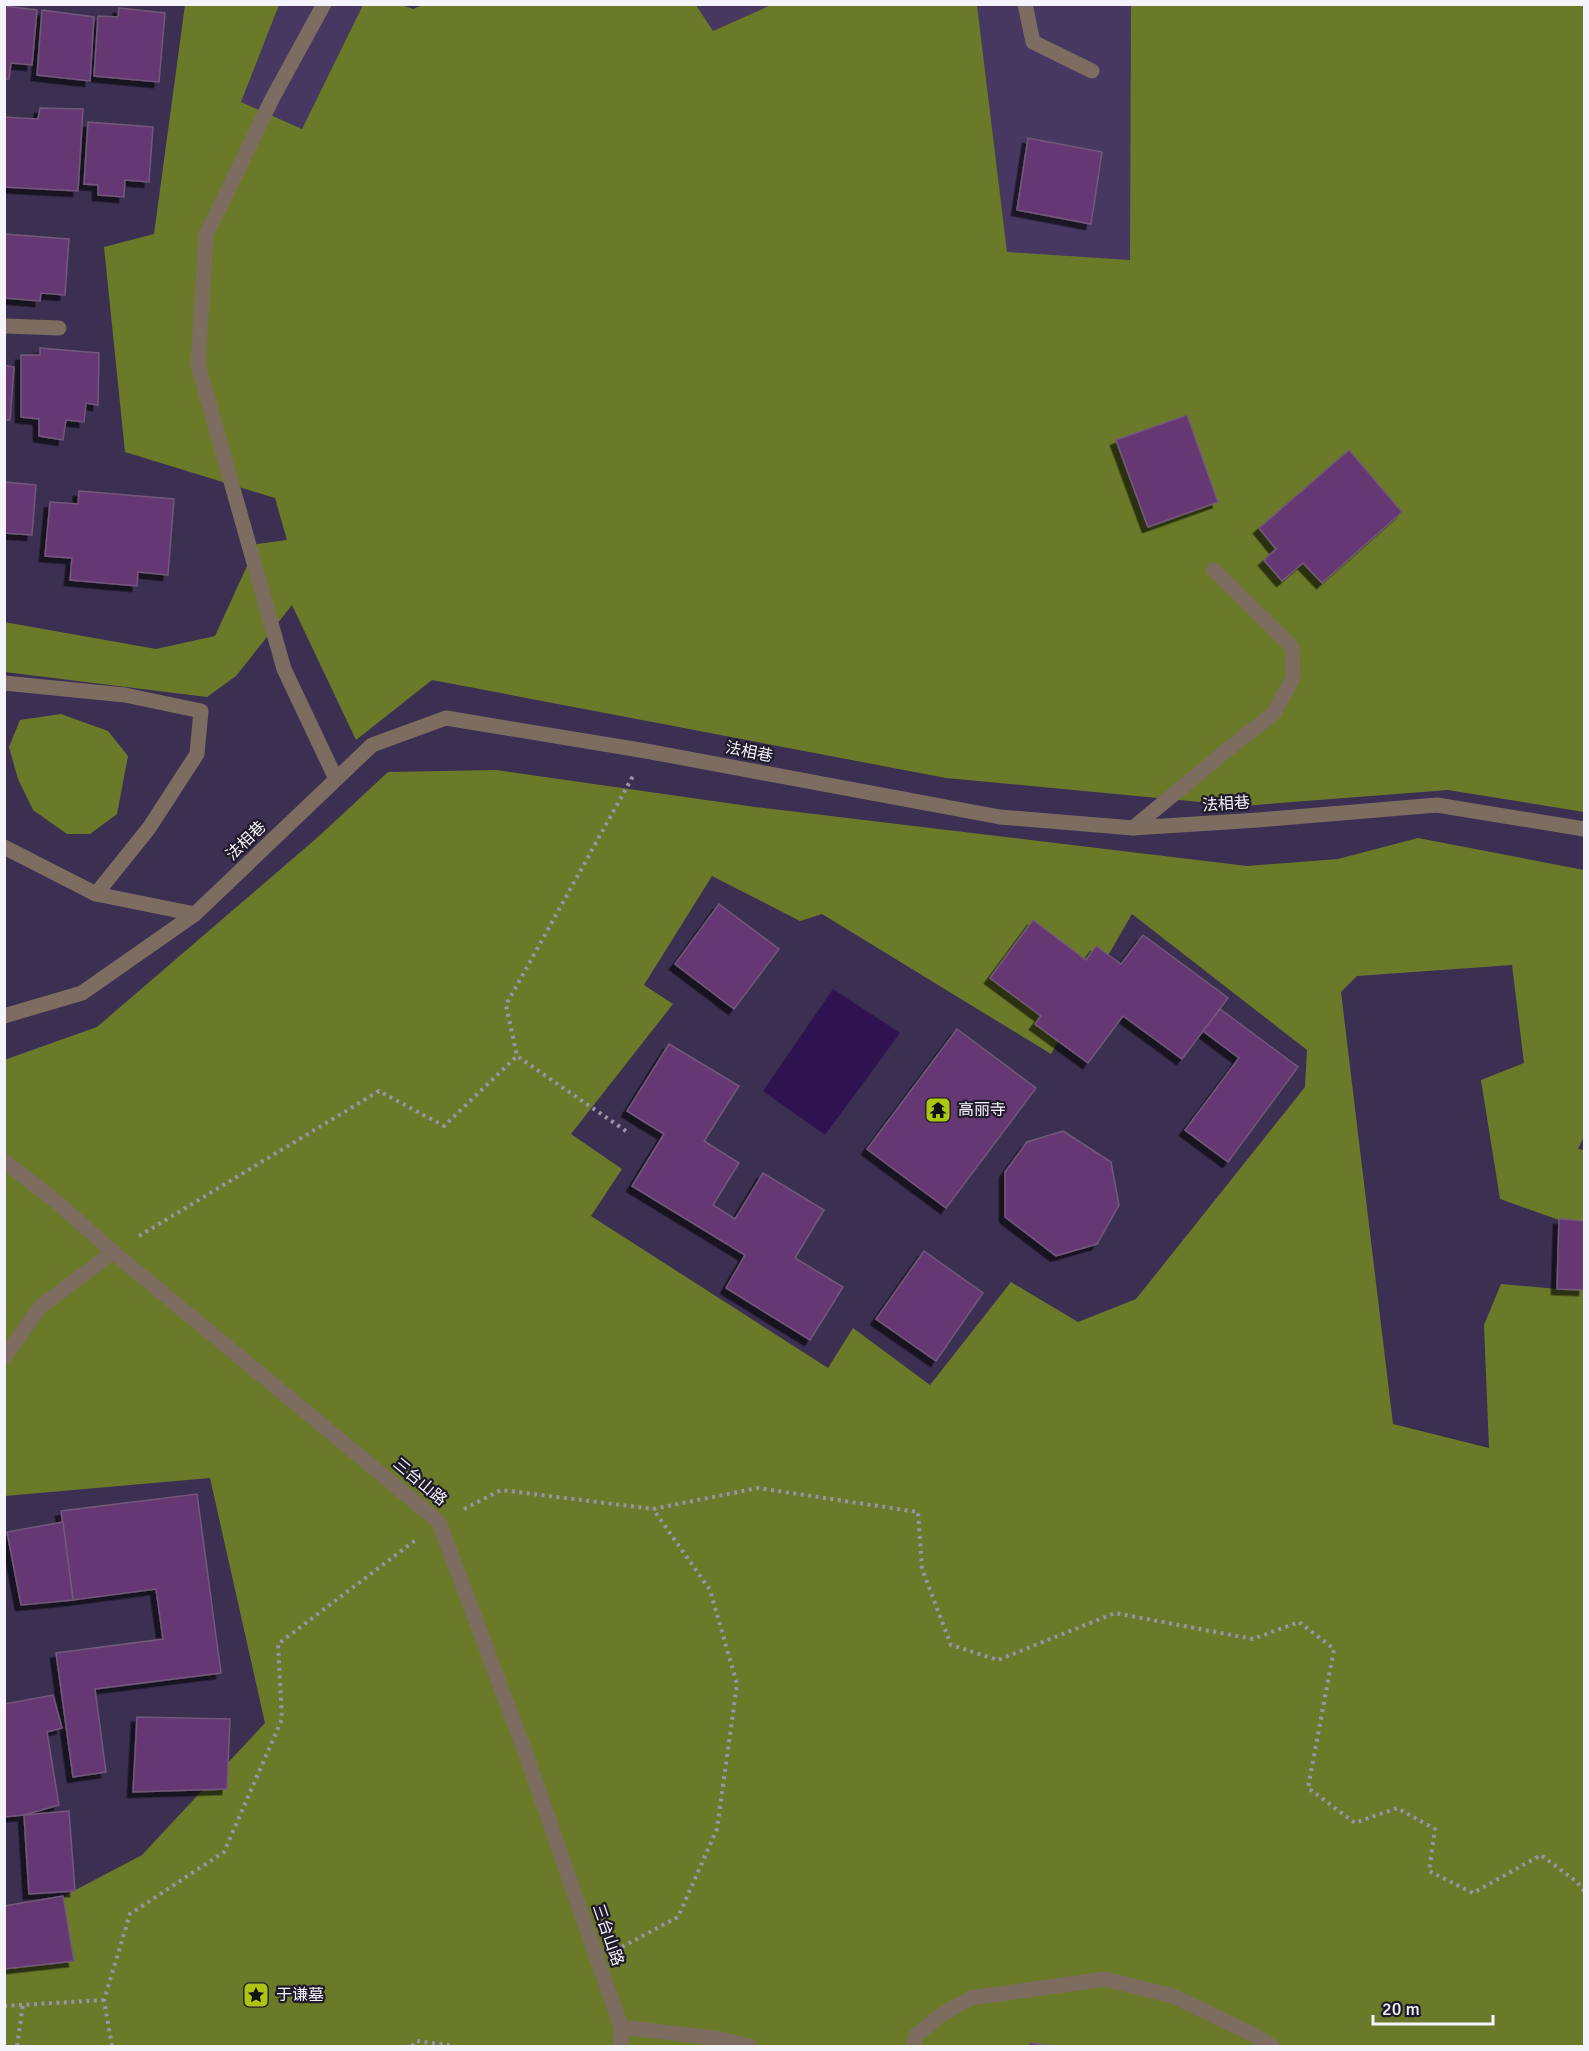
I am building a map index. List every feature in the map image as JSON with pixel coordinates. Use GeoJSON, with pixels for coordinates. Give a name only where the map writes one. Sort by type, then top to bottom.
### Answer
{"type":"FeatureCollection","features":[{"type":"Feature","properties":{"kind":"street"},"geometry":{"type":"LineString","coordinates":[[324,4],[272,99],[206,235],[198,365],[284,669],[336,779]]}},
{"type":"Feature","properties":{"kind":"street"},"geometry":{"type":"LineString","coordinates":[[1025,4],[1033,42],[1092,71]]}},
{"type":"Feature","properties":{"kind":"street"},"geometry":{"type":"LineString","coordinates":[[4,326],[59,328]]}},
{"type":"Feature","properties":{"kind":"street"},"geometry":{"type":"LineString","coordinates":[[1133,828],[1273,714],[1293,678],[1292,647],[1214,570]]}},
{"type":"Feature","properties":{"kind":"street"},"geometry":{"type":"LineString","coordinates":[[4,683],[125,695],[201,711],[197,754],[148,828],[96,894]]}},
{"type":"Feature","properties":{"kind":"street","name":"法相巷"},"geometry":{"type":"LineString","coordinates":[[4,1016],[82,993],[195,914],[372,745],[446,718],[646,751],[1000,817],[1133,828],[1437,805],[1584,829]]}},
{"type":"Feature","properties":{"kind":"street"},"geometry":{"type":"LineString","coordinates":[[4,847],[96,894],[195,914]]}},
{"type":"Feature","properties":{"kind":"street","name":"三台山路"},"geometry":{"type":"LineString","coordinates":[[4,1161],[58,1203],[113,1252],[439,1522],[524,1749],[598,1960],[621,2027],[621,2046]]}},
{"type":"Feature","properties":{"kind":"street"},"geometry":{"type":"LineString","coordinates":[[4,1358],[40,1307],[113,1252]]}},
{"type":"Feature","properties":{"kind":"street"},"geometry":{"type":"LineString","coordinates":[[914,2046],[916,2035],[941,2015],[971,1998],[1105,1979],[1173,1996],[1272,2046]]}},
{"type":"Feature","properties":{"kind":"street"},"geometry":{"type":"LineString","coordinates":[[621,2027],[714,2038],[750,2046]]}},
{"type":"Feature","properties":{"kind":"path"},"geometry":{"type":"LineString","coordinates":[[626,1131],[517,1056],[506,1005],[646,751]]}},
{"type":"Feature","properties":{"kind":"path"},"geometry":{"type":"LineString","coordinates":[[113,1252],[379,1091],[444,1126],[517,1056]]}},
{"type":"Feature","properties":{"kind":"path"},"geometry":{"type":"LineString","coordinates":[[112,2046],[104,2000],[130,1914],[224,1852],[282,1719],[278,1644],[439,1522],[501,1490],[653,1509],[758,1488],[918,1512],[922,1569],[951,1645],[998,1660],[1115,1613],[1253,1639],[1299,1622],[1334,1648],[1308,1788],[1355,1823],[1397,1808],[1435,1829],[1429,1871],[1473,1893],[1540,1855],[1577,1882],[1584,1891]]}},
{"type":"Feature","properties":{"kind":"path"},"geometry":{"type":"LineString","coordinates":[[598,1960],[678,1917],[717,1829],[737,1684],[710,1590],[653,1509]]}},
{"type":"Feature","properties":{"kind":"path"},"geometry":{"type":"LineString","coordinates":[[4,2006],[104,2000]]}},
{"type":"Feature","properties":{"kind":"path"},"geometry":{"type":"LineString","coordinates":[[16,2046],[23,2004]]}},
{"type":"Feature","properties":{"kind":"path"},"geometry":{"type":"LineString","coordinates":[[412,2046],[416,2041],[455,2046]]}},
{"type":"Feature","properties":{"kind":"shaded area"},"geometry":{"type":"Polygon","coordinates":[[[279,5],[363,5],[302,129],[241,102],[279,5]]]}},
{"type":"Feature","properties":{"kind":"shaded area"},"geometry":{"type":"Polygon","coordinates":[[[696,5],[771,5],[713,31],[696,5]]]}},
{"type":"Feature","properties":{"kind":"shaded area"},"geometry":{"type":"Polygon","coordinates":[[[977,5],[1131,5],[1131,260],[1007,253],[977,5]]]}},
{"type":"Feature","properties":{"kind":"shaded area"},"geometry":{"type":"Polygon","coordinates":[[[833,989],[900,1033],[825,1135],[763,1091],[833,989]]]}},
{"type":"Feature","properties":{"kind":"green space"},"geometry":{"type":"Polygon","coordinates":[[[425,4],[696,5],[713,31],[771,5],[977,5],[1007,252],[1130,260],[1131,5],[1584,5],[1584,812],[1448,790],[1242,806],[946,778],[432,680],[356,740],[292,605],[236,676],[207,697],[5,672],[4,622],[156,649],[215,636],[257,544],[287,540],[275,498],[125,452],[104,247],[154,234],[185,5],[279,5],[241,102],[302,129],[363,5],[402,5],[413,9],[425,4]]]}},
{"type":"Feature","properties":{"kind":"green space"},"geometry":{"type":"Polygon","coordinates":[[[61,714],[108,731],[128,756],[117,814],[90,834],[67,834],[33,810],[18,779],[9,747],[20,720],[61,714]]]}},
{"type":"Feature","properties":{"kind":"green space"},"geometry":{"type":"Polygon","coordinates":[[[496,770],[755,807],[1247,866],[1338,859],[1418,838],[1584,870],[1584,1136],[1578,1149],[1584,1150],[1584,2046],[5,2046],[5,1927],[142,1855],[265,1723],[210,1478],[5,1496],[4,1060],[97,1027],[318,837],[388,772],[496,770]],[[712,876],[644,985],[673,1004],[571,1134],[622,1169],[591,1216],[828,1368],[853,1328],[930,1385],[1011,1282],[1078,1322],[1136,1299],[1305,1087],[1307,1050],[1132,914],[1051,1054],[822,914],[800,921],[712,876]],[[1512,965],[1357,976],[1341,992],[1393,1424],[1489,1448],[1484,1325],[1501,1284],[1557,1289],[1559,1220],[1500,1199],[1481,1080],[1524,1063],[1512,965]]]}},
{"type":"Feature","properties":{"kind":"building"},"geometry":{"type":"Polygon","coordinates":[[[4,6],[37,10],[32,65],[11,63],[9,79],[4,79],[4,6]]]}},
{"type":"Feature","properties":{"kind":"building"},"geometry":{"type":"Polygon","coordinates":[[[119,8],[165,13],[159,82],[94,76],[98,16],[118,17],[119,8]]]}},
{"type":"Feature","properties":{"kind":"building"},"geometry":{"type":"Polygon","coordinates":[[[42,10],[94,17],[90,81],[37,75],[42,10]]]}},
{"type":"Feature","properties":{"kind":"building"},"geometry":{"type":"Polygon","coordinates":[[[40,108],[83,109],[78,191],[4,187],[4,117],[38,119],[40,108]]]}},
{"type":"Feature","properties":{"kind":"building"},"geometry":{"type":"Polygon","coordinates":[[[88,122],[153,127],[149,182],[125,180],[124,197],[98,195],[98,185],[84,184],[88,122]]]}},
{"type":"Feature","properties":{"kind":"building"},"geometry":{"type":"Polygon","coordinates":[[[1028,138],[1102,152],[1091,224],[1017,210],[1028,138]]]}},
{"type":"Feature","properties":{"kind":"building"},"geometry":{"type":"Polygon","coordinates":[[[4,234],[69,239],[65,295],[41,293],[40,301],[4,298],[4,234]]]}},
{"type":"Feature","properties":{"kind":"building"},"geometry":{"type":"Polygon","coordinates":[[[40,348],[99,353],[98,405],[86,403],[84,422],[66,420],[63,440],[39,436],[39,419],[21,417],[21,355],[40,355],[40,348]]]}},
{"type":"Feature","properties":{"kind":"building"},"geometry":{"type":"Polygon","coordinates":[[[4,365],[14,367],[10,420],[4,420],[4,365]]]}},
{"type":"Feature","properties":{"kind":"building"},"geometry":{"type":"Polygon","coordinates":[[[1187,415],[1218,502],[1148,527],[1116,440],[1187,415]]]}},
{"type":"Feature","properties":{"kind":"building"},"geometry":{"type":"Polygon","coordinates":[[[1349,450],[1402,512],[1322,583],[1303,563],[1282,581],[1264,560],[1276,549],[1259,528],[1349,450]]]}},
{"type":"Feature","properties":{"kind":"building"},"geometry":{"type":"Polygon","coordinates":[[[4,482],[36,485],[32,535],[4,533],[4,482]]]}},
{"type":"Feature","properties":{"kind":"building"},"geometry":{"type":"Polygon","coordinates":[[[79,491],[174,499],[168,575],[138,572],[137,586],[70,580],[72,558],[45,556],[50,502],[78,504],[79,491]]]}},
{"type":"Feature","properties":{"kind":"building"},"geometry":{"type":"Polygon","coordinates":[[[719,904],[779,949],[734,1009],[675,964],[719,904]]]}},
{"type":"Feature","properties":{"kind":"building"},"geometry":{"type":"Polygon","coordinates":[[[1033,920],[1086,960],[1096,946],[1121,964],[1143,935],[1228,998],[1182,1059],[1123,1016],[1088,1063],[1035,1024],[1041,1016],[990,978],[1033,920]]]}},
{"type":"Feature","properties":{"kind":"building"},"geometry":{"type":"Polygon","coordinates":[[[1220,1009],[1298,1067],[1228,1162],[1185,1130],[1239,1058],[1203,1031],[1220,1009]]]}},
{"type":"Feature","properties":{"kind":"building"},"geometry":{"type":"Polygon","coordinates":[[[957,1029],[1036,1088],[946,1208],[867,1149],[957,1029]]]}},
{"type":"Feature","properties":{"kind":"building"},"geometry":{"type":"Polygon","coordinates":[[[669,1044],[739,1086],[704,1141],[739,1163],[713,1205],[735,1219],[763,1173],[824,1210],[795,1258],[843,1287],[810,1340],[726,1288],[745,1255],[632,1186],[664,1134],[627,1111],[669,1044]]]}},
{"type":"Feature","properties":{"kind":"building"},"geometry":{"type":"Polygon","coordinates":[[[1063,1131],[1111,1162],[1119,1205],[1097,1244],[1056,1256],[1005,1217],[1005,1172],[1027,1142],[1063,1131]]]}},
{"type":"Feature","properties":{"kind":"building"},"geometry":{"type":"Polygon","coordinates":[[[1559,1219],[1584,1221],[1584,1290],[1557,1289],[1559,1219]]]}},
{"type":"Feature","properties":{"kind":"building"},"geometry":{"type":"Polygon","coordinates":[[[924,1251],[983,1293],[936,1361],[876,1319],[924,1251]]]}},
{"type":"Feature","properties":{"kind":"building"},"geometry":{"type":"Polygon","coordinates":[[[197,1494],[221,1673],[95,1689],[106,1772],[73,1777],[56,1653],[163,1639],[156,1589],[73,1600],[61,1511],[197,1494]]]}},
{"type":"Feature","properties":{"kind":"building"},"geometry":{"type":"Polygon","coordinates":[[[63,1522],[73,1600],[21,1605],[7,1532],[63,1522]]]}},
{"type":"Feature","properties":{"kind":"building"},"geometry":{"type":"Polygon","coordinates":[[[53,1695],[62,1728],[47,1732],[59,1805],[24,1815],[4,1817],[4,1704],[53,1695]]]}},
{"type":"Feature","properties":{"kind":"building"},"geometry":{"type":"Polygon","coordinates":[[[137,1717],[230,1719],[227,1789],[133,1792],[137,1717]]]}},
{"type":"Feature","properties":{"kind":"building"},"geometry":{"type":"Polygon","coordinates":[[[69,1811],[75,1891],[29,1894],[24,1815],[69,1811]]]}},
{"type":"Feature","properties":{"kind":"building"},"geometry":{"type":"Polygon","coordinates":[[[63,1896],[74,1961],[4,1969],[4,1906],[63,1896]]]}},
{"type":"Feature","properties":{"kind":"building"},"geometry":{"type":"Polygon","coordinates":[[[1030,2043],[1050,2046],[1029,2046],[1030,2043]]]}},
{"type":"Feature","properties":{"kind":"place","name":"高丽寺"},"geometry":{"type":"Point","coordinates":[938,1110]}},
{"type":"Feature","properties":{"kind":"place","name":"于谦墓"},"geometry":{"type":"Point","coordinates":[256,1995]}}]}
